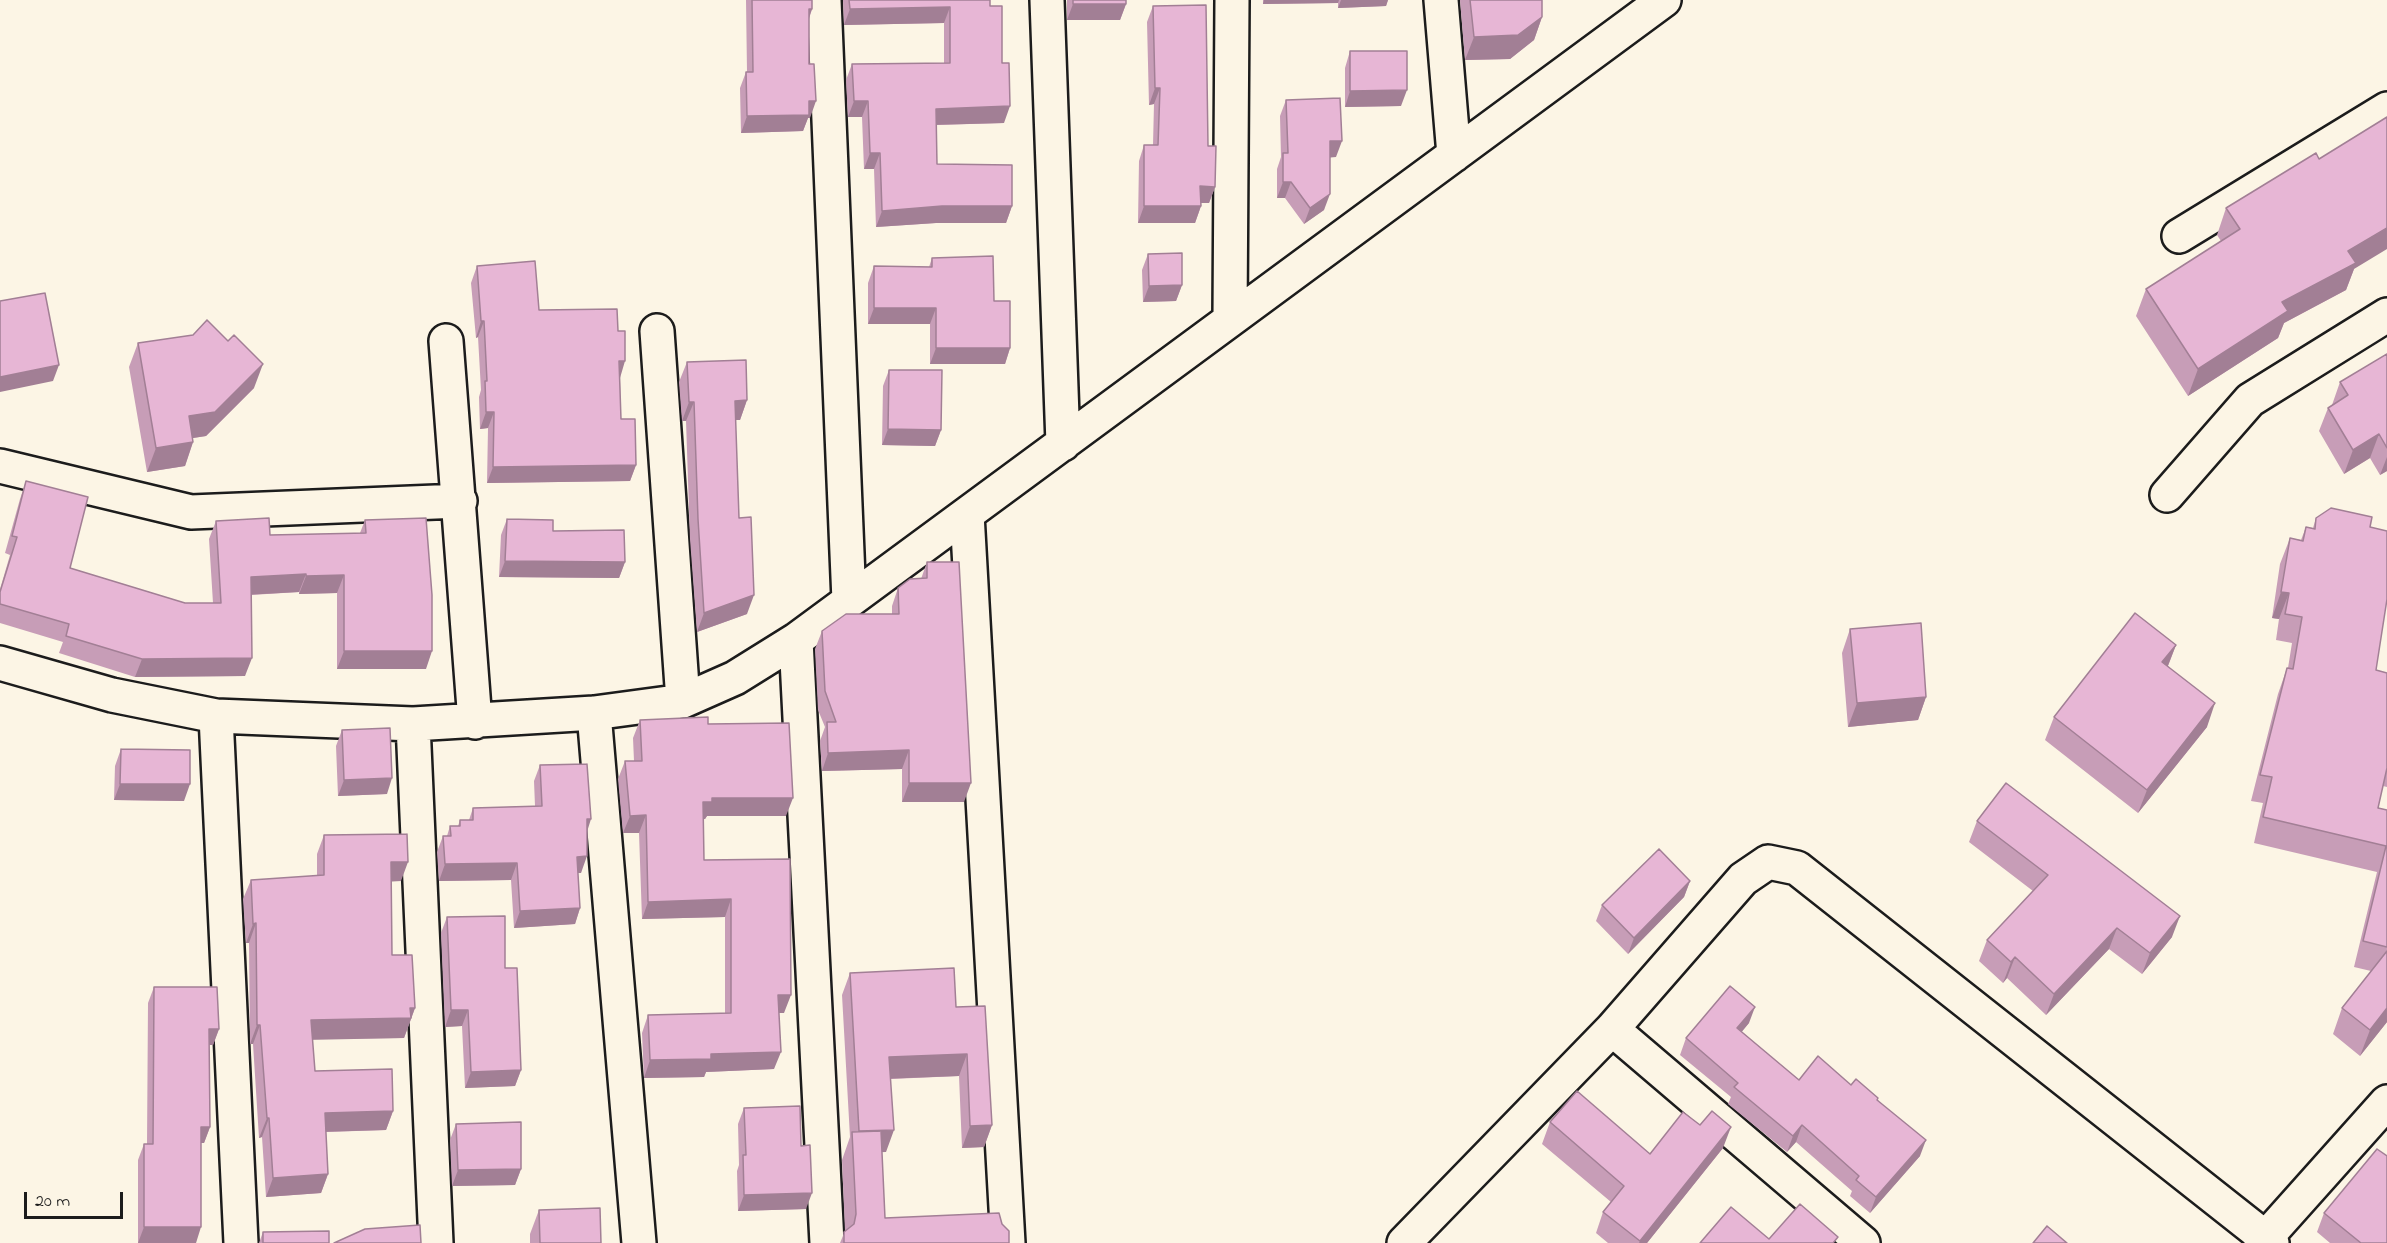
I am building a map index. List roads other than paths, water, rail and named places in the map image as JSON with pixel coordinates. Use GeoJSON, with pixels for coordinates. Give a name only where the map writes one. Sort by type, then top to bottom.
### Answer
{"type":"FeatureCollection","features":[{"type":"Feature","properties":{"kind":"street"},"geometry":{"type":"LineString","coordinates":[[824,0],[849,601]]}},
{"type":"Feature","properties":{"kind":"street"},"geometry":{"type":"LineString","coordinates":[[1047,0],[1063,444]]}},
{"type":"Feature","properties":{"kind":"street"},"geometry":{"type":"LineString","coordinates":[[1230,319],[1232,0]]}},
{"type":"Feature","properties":{"kind":"street"},"geometry":{"type":"LineString","coordinates":[[1441,0],[1454,155]]}},
{"type":"Feature","properties":{"kind":"street"},"geometry":{"type":"LineString","coordinates":[[0,663],[112,695],[216,716],[412,724],[475,722],[594,713],[683,701],[735,678],[796,640],[1454,155],[1633,11],[1664,0]]}},
{"type":"Feature","properties":{"kind":"street"},"geometry":{"type":"LineString","coordinates":[[2179,236],[2387,109]]}},
{"type":"Feature","properties":{"kind":"street"},"geometry":{"type":"LineString","coordinates":[[2168,495],[2250,400],[2387,315]]}},
{"type":"Feature","properties":{"kind":"street"},"geometry":{"type":"LineString","coordinates":[[657,332],[683,701]]}},
{"type":"Feature","properties":{"kind":"street"},"geometry":{"type":"LineString","coordinates":[[446,341],[460,501],[475,722]]}},
{"type":"Feature","properties":{"kind":"street"},"geometry":{"type":"LineString","coordinates":[[0,465],[191,512],[460,501]]}},
{"type":"Feature","properties":{"kind":"street"},"geometry":{"type":"LineString","coordinates":[[967,514],[1008,1243]]}},
{"type":"Feature","properties":{"kind":"street"},"geometry":{"type":"LineString","coordinates":[[796,640],[827,1243]]}},
{"type":"Feature","properties":{"kind":"street"},"geometry":{"type":"LineString","coordinates":[[594,713],[639,1243]]}},
{"type":"Feature","properties":{"kind":"street"},"geometry":{"type":"LineString","coordinates":[[216,716],[241,1243]]}},
{"type":"Feature","properties":{"kind":"street"},"geometry":{"type":"LineString","coordinates":[[412,724],[436,1243]]}},
{"type":"Feature","properties":{"kind":"street"},"geometry":{"type":"LineString","coordinates":[[1404,1243],[1612,1029],[1743,879],[1768,862],[1797,868],[2266,1241],[2387,1102]]}},
{"type":"Feature","properties":{"kind":"street"},"geometry":{"type":"LineString","coordinates":[[1612,1029],[1863,1243]]}}]}
